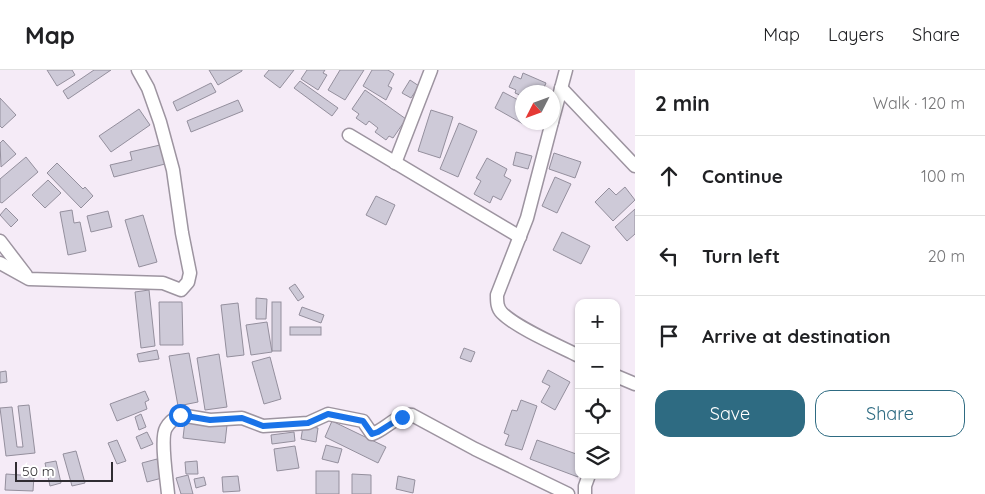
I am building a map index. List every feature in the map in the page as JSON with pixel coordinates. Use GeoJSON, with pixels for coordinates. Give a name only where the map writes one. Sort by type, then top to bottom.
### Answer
{"type":"FeatureCollection","features":[{"type":"Feature","properties":{"kind":"street"},"geometry":{"type":"LineString","coordinates":[[0,263],[29,279],[164,283],[181,290],[188,282],[190,273],[173,170],[160,122],[148,88],[138,70]]}},
{"type":"Feature","properties":{"kind":"street"},"geometry":{"type":"LineString","coordinates":[[395,163],[430,70]]}},
{"type":"Feature","properties":{"kind":"street"},"geometry":{"type":"LineString","coordinates":[[560,92],[566,70]]}},
{"type":"Feature","properties":{"kind":"street"},"geometry":{"type":"LineString","coordinates":[[561,88],[635,166]]}},
{"type":"Feature","properties":{"kind":"street"},"geometry":{"type":"LineString","coordinates":[[550,130],[527,218],[497,295],[497,304],[502,312],[513,322],[575,354]]}},
{"type":"Feature","properties":{"kind":"street"},"geometry":{"type":"LineString","coordinates":[[349,135],[520,237]]}},
{"type":"Feature","properties":{"kind":"street"},"geometry":{"type":"LineString","coordinates":[[0,241],[29,279]]}},
{"type":"Feature","properties":{"kind":"street"},"geometry":{"type":"LineString","coordinates":[[620,380],[635,384]]}},
{"type":"Feature","properties":{"kind":"street"},"geometry":{"type":"LineString","coordinates":[[168,494],[164,431],[166,426],[180,415],[210,420],[242,418],[263,426],[308,423],[328,414],[363,421],[372,434],[402,417],[412,416],[568,494]]}},
{"type":"Feature","properties":{"kind":"street"},"geometry":{"type":"LineString","coordinates":[[585,494],[587,479]]}},
{"type":"Feature","properties":{"kind":"building"},"geometry":{"type":"Polygon","coordinates":[[[47,70],[72,70],[75,75],[57,86],[47,70]]]}},
{"type":"Feature","properties":{"kind":"building"},"geometry":{"type":"Polygon","coordinates":[[[94,70],[111,70],[68,99],[63,91],[94,70]]]}},
{"type":"Feature","properties":{"kind":"building"},"geometry":{"type":"Polygon","coordinates":[[[209,70],[242,70],[242,71],[218,85],[209,70]]]}},
{"type":"Feature","properties":{"kind":"building"},"geometry":{"type":"Polygon","coordinates":[[[269,70],[294,70],[280,88],[264,76],[269,70]]]}},
{"type":"Feature","properties":{"kind":"building"},"geometry":{"type":"Polygon","coordinates":[[[307,70],[325,70],[323,73],[327,75],[318,90],[301,79],[307,70]]]}},
{"type":"Feature","properties":{"kind":"building"},"geometry":{"type":"Polygon","coordinates":[[[340,70],[364,70],[345,100],[328,90],[340,70]]]}},
{"type":"Feature","properties":{"kind":"building"},"geometry":{"type":"Polygon","coordinates":[[[372,70],[388,70],[394,74],[388,86],[392,88],[386,100],[363,86],[372,70]]]}},
{"type":"Feature","properties":{"kind":"building"},"geometry":{"type":"Polygon","coordinates":[[[523,73],[546,83],[545,85],[515,85],[515,90],[509,87],[514,76],[521,79],[523,73]]]}},
{"type":"Feature","properties":{"kind":"building"},"geometry":{"type":"Polygon","coordinates":[[[410,80],[419,86],[411,98],[402,93],[410,80]]]}},
{"type":"Feature","properties":{"kind":"building"},"geometry":{"type":"Polygon","coordinates":[[[300,81],[338,108],[332,116],[294,88],[300,81]]]}},
{"type":"Feature","properties":{"kind":"building"},"geometry":{"type":"Polygon","coordinates":[[[211,83],[216,92],[177,111],[173,102],[211,83]]]}},
{"type":"Feature","properties":{"kind":"building"},"geometry":{"type":"Polygon","coordinates":[[[365,90],[406,119],[393,138],[389,136],[386,140],[375,132],[378,128],[369,121],[366,125],[356,118],[359,114],[352,109],[365,90]]]}},
{"type":"Feature","properties":{"kind":"building"},"geometry":{"type":"Polygon","coordinates":[[[503,92],[515,98],[515,119],[495,108],[503,92]]]}},
{"type":"Feature","properties":{"kind":"building"},"geometry":{"type":"Polygon","coordinates":[[[0,98],[16,115],[2,128],[0,126],[0,98]]]}},
{"type":"Feature","properties":{"kind":"building"},"geometry":{"type":"Polygon","coordinates":[[[238,100],[243,111],[191,132],[187,121],[238,100]]]}},
{"type":"Feature","properties":{"kind":"building"},"geometry":{"type":"Polygon","coordinates":[[[139,109],[150,125],[111,152],[99,136],[139,109]]]}},
{"type":"Feature","properties":{"kind":"building"},"geometry":{"type":"Polygon","coordinates":[[[431,110],[453,117],[440,158],[418,151],[431,110]]]}},
{"type":"Feature","properties":{"kind":"building"},"geometry":{"type":"Polygon","coordinates":[[[459,123],[477,131],[458,177],[440,169],[459,123]]]}},
{"type":"Feature","properties":{"kind":"building"},"geometry":{"type":"Polygon","coordinates":[[[3,140],[16,154],[1,167],[0,143],[3,140]]]}},
{"type":"Feature","properties":{"kind":"building"},"geometry":{"type":"Polygon","coordinates":[[[160,145],[165,164],[114,177],[110,165],[132,160],[130,152],[160,145]]]}},
{"type":"Feature","properties":{"kind":"building"},"geometry":{"type":"Polygon","coordinates":[[[516,152],[532,156],[528,169],[513,165],[516,152]]]}},
{"type":"Feature","properties":{"kind":"building"},"geometry":{"type":"Polygon","coordinates":[[[554,153],[581,162],[575,178],[549,169],[554,153]]]}},
{"type":"Feature","properties":{"kind":"building"},"geometry":{"type":"Polygon","coordinates":[[[26,157],[38,172],[2,203],[0,202],[0,179],[26,157]]]}},
{"type":"Feature","properties":{"kind":"building"},"geometry":{"type":"Polygon","coordinates":[[[487,158],[507,169],[504,176],[511,180],[501,200],[493,196],[490,203],[474,194],[481,181],[476,178],[487,158]]]}},
{"type":"Feature","properties":{"kind":"building"},"geometry":{"type":"Polygon","coordinates":[[[57,163],[83,189],[85,187],[93,196],[81,208],[47,173],[57,163]]]}},
{"type":"Feature","properties":{"kind":"building"},"geometry":{"type":"Polygon","coordinates":[[[555,177],[571,184],[557,213],[542,206],[555,177]]]}},
{"type":"Feature","properties":{"kind":"building"},"geometry":{"type":"Polygon","coordinates":[[[48,180],[61,193],[45,208],[32,195],[48,180]]]}},
{"type":"Feature","properties":{"kind":"building"},"geometry":{"type":"Polygon","coordinates":[[[625,187],[635,200],[613,221],[595,202],[609,188],[616,195],[625,187]]]}},
{"type":"Feature","properties":{"kind":"building"},"geometry":{"type":"Polygon","coordinates":[[[376,196],[395,205],[386,225],[366,215],[376,196]]]}},
{"type":"Feature","properties":{"kind":"building"},"geometry":{"type":"Polygon","coordinates":[[[6,208],[18,220],[11,227],[0,215],[6,208]]]}},
{"type":"Feature","properties":{"kind":"building"},"geometry":{"type":"Polygon","coordinates":[[[635,209],[635,234],[627,241],[615,227],[635,209]]]}},
{"type":"Feature","properties":{"kind":"building"},"geometry":{"type":"Polygon","coordinates":[[[72,210],[74,223],[80,222],[86,251],[68,255],[60,212],[72,210]]]}},
{"type":"Feature","properties":{"kind":"building"},"geometry":{"type":"Polygon","coordinates":[[[108,211],[112,227],[91,232],[87,216],[108,211]]]}},
{"type":"Feature","properties":{"kind":"building"},"geometry":{"type":"Polygon","coordinates":[[[143,215],[157,262],[139,267],[125,220],[143,215]]]}},
{"type":"Feature","properties":{"kind":"building"},"geometry":{"type":"Polygon","coordinates":[[[562,232],[590,246],[581,264],[553,250],[562,232]]]}},
{"type":"Feature","properties":{"kind":"building"},"geometry":{"type":"Polygon","coordinates":[[[295,284],[304,297],[298,301],[289,288],[295,284]]]}},
{"type":"Feature","properties":{"kind":"building"},"geometry":{"type":"Polygon","coordinates":[[[149,290],[155,346],[141,348],[135,292],[149,290]]]}},
{"type":"Feature","properties":{"kind":"building"},"geometry":{"type":"Polygon","coordinates":[[[256,298],[267,299],[266,319],[256,319],[256,298]]]}},
{"type":"Feature","properties":{"kind":"building"},"geometry":{"type":"Polygon","coordinates":[[[159,302],[182,302],[183,345],[160,345],[159,302]]]}},
{"type":"Feature","properties":{"kind":"building"},"geometry":{"type":"Polygon","coordinates":[[[272,302],[281,302],[281,351],[272,351],[272,302]]]}},
{"type":"Feature","properties":{"kind":"building"},"geometry":{"type":"Polygon","coordinates":[[[238,303],[244,355],[227,357],[221,305],[238,303]]]}},
{"type":"Feature","properties":{"kind":"building"},"geometry":{"type":"Polygon","coordinates":[[[302,307],[324,315],[321,323],[299,315],[302,307]]]}},
{"type":"Feature","properties":{"kind":"building"},"geometry":{"type":"Polygon","coordinates":[[[267,322],[272,352],[251,355],[246,325],[267,322]]]}},
{"type":"Feature","properties":{"kind":"building"},"geometry":{"type":"Polygon","coordinates":[[[290,327],[321,327],[321,335],[290,335],[290,327]]]}},
{"type":"Feature","properties":{"kind":"building"},"geometry":{"type":"Polygon","coordinates":[[[464,348],[475,352],[471,362],[460,358],[464,348]]]}},
{"type":"Feature","properties":{"kind":"building"},"geometry":{"type":"Polygon","coordinates":[[[157,350],[159,359],[139,362],[137,354],[157,350]]]}},
{"type":"Feature","properties":{"kind":"building"},"geometry":{"type":"Polygon","coordinates":[[[189,353],[198,402],[178,406],[169,356],[189,353]]]}},
{"type":"Feature","properties":{"kind":"building"},"geometry":{"type":"Polygon","coordinates":[[[219,354],[227,407],[205,410],[197,358],[219,354]]]}},
{"type":"Feature","properties":{"kind":"building"},"geometry":{"type":"Polygon","coordinates":[[[270,357],[281,399],[264,404],[252,362],[270,357]]]}},
{"type":"Feature","properties":{"kind":"building"},"geometry":{"type":"Polygon","coordinates":[[[548,370],[570,382],[555,410],[541,402],[550,386],[542,382],[548,370]]]}},
{"type":"Feature","properties":{"kind":"building"},"geometry":{"type":"Polygon","coordinates":[[[6,371],[7,382],[0,383],[0,372],[6,371]]]}},
{"type":"Feature","properties":{"kind":"building"},"geometry":{"type":"Polygon","coordinates":[[[145,391],[149,400],[145,402],[147,409],[117,421],[110,404],[145,391]]]}},
{"type":"Feature","properties":{"kind":"building"},"geometry":{"type":"Polygon","coordinates":[[[521,400],[537,406],[522,450],[505,445],[509,435],[504,433],[512,410],[517,411],[521,400]]]}},
{"type":"Feature","properties":{"kind":"building"},"geometry":{"type":"Polygon","coordinates":[[[29,405],[35,453],[6,456],[0,408],[12,407],[17,447],[23,447],[18,406],[29,405]]]}},
{"type":"Feature","properties":{"kind":"building"},"geometry":{"type":"Polygon","coordinates":[[[141,414],[146,427],[139,430],[135,417],[141,414]]]}},
{"type":"Feature","properties":{"kind":"building"},"geometry":{"type":"Polygon","coordinates":[[[185,421],[227,425],[225,443],[183,438],[185,421]]]}},
{"type":"Feature","properties":{"kind":"building"},"geometry":{"type":"Polygon","coordinates":[[[332,421],[386,447],[378,463],[325,437],[332,421]]]}},
{"type":"Feature","properties":{"kind":"building"},"geometry":{"type":"Polygon","coordinates":[[[303,426],[318,428],[316,442],[301,439],[303,426]]]}},
{"type":"Feature","properties":{"kind":"building"},"geometry":{"type":"Polygon","coordinates":[[[147,432],[153,444],[141,449],[136,437],[147,432]]]}},
{"type":"Feature","properties":{"kind":"building"},"geometry":{"type":"Polygon","coordinates":[[[294,432],[295,441],[272,444],[271,435],[294,432]]]}},
{"type":"Feature","properties":{"kind":"building"},"geometry":{"type":"Polygon","coordinates":[[[117,440],[126,461],[117,464],[108,443],[117,440]]]}},
{"type":"Feature","properties":{"kind":"building"},"geometry":{"type":"Polygon","coordinates":[[[537,440],[575,454],[575,476],[530,459],[537,440]]]}},
{"type":"Feature","properties":{"kind":"building"},"geometry":{"type":"Polygon","coordinates":[[[326,445],[342,449],[338,463],[322,459],[326,445]]]}},
{"type":"Feature","properties":{"kind":"building"},"geometry":{"type":"Polygon","coordinates":[[[295,446],[299,468],[277,471],[274,449],[295,446]]]}},
{"type":"Feature","properties":{"kind":"building"},"geometry":{"type":"Polygon","coordinates":[[[76,451],[85,483],[72,486],[63,454],[76,451]]]}},
{"type":"Feature","properties":{"kind":"building"},"geometry":{"type":"Polygon","coordinates":[[[157,459],[162,478],[147,482],[142,463],[157,459]]]}},
{"type":"Feature","properties":{"kind":"building"},"geometry":{"type":"Polygon","coordinates":[[[56,461],[61,483],[50,486],[45,463],[56,461]]]}},
{"type":"Feature","properties":{"kind":"building"},"geometry":{"type":"Polygon","coordinates":[[[197,461],[198,474],[186,474],[185,462],[197,461]]]}},
{"type":"Feature","properties":{"kind":"building"},"geometry":{"type":"Polygon","coordinates":[[[316,471],[339,471],[339,494],[316,494],[316,471]]]}},
{"type":"Feature","properties":{"kind":"building"},"geometry":{"type":"Polygon","coordinates":[[[6,474],[34,476],[33,491],[5,490],[6,474]]]}},
{"type":"Feature","properties":{"kind":"building"},"geometry":{"type":"Polygon","coordinates":[[[352,474],[371,475],[371,494],[352,494],[352,474]]]}},
{"type":"Feature","properties":{"kind":"building"},"geometry":{"type":"Polygon","coordinates":[[[188,475],[193,494],[181,494],[176,478],[188,475]]]}},
{"type":"Feature","properties":{"kind":"building"},"geometry":{"type":"Polygon","coordinates":[[[238,476],[240,491],[223,492],[222,477],[238,476]]]}},
{"type":"Feature","properties":{"kind":"building"},"geometry":{"type":"Polygon","coordinates":[[[398,476],[415,480],[413,493],[396,489],[398,476]]]}},
{"type":"Feature","properties":{"kind":"building"},"geometry":{"type":"Polygon","coordinates":[[[204,477],[206,485],[196,488],[194,479],[204,477]]]}},
{"type":"Feature","properties":{"kind":"route"},"geometry":{"type":"LineString","coordinates":[[180,415],[210,420],[242,418],[263,426],[308,423],[328,414],[363,421],[372,434],[402,417]]}}]}
